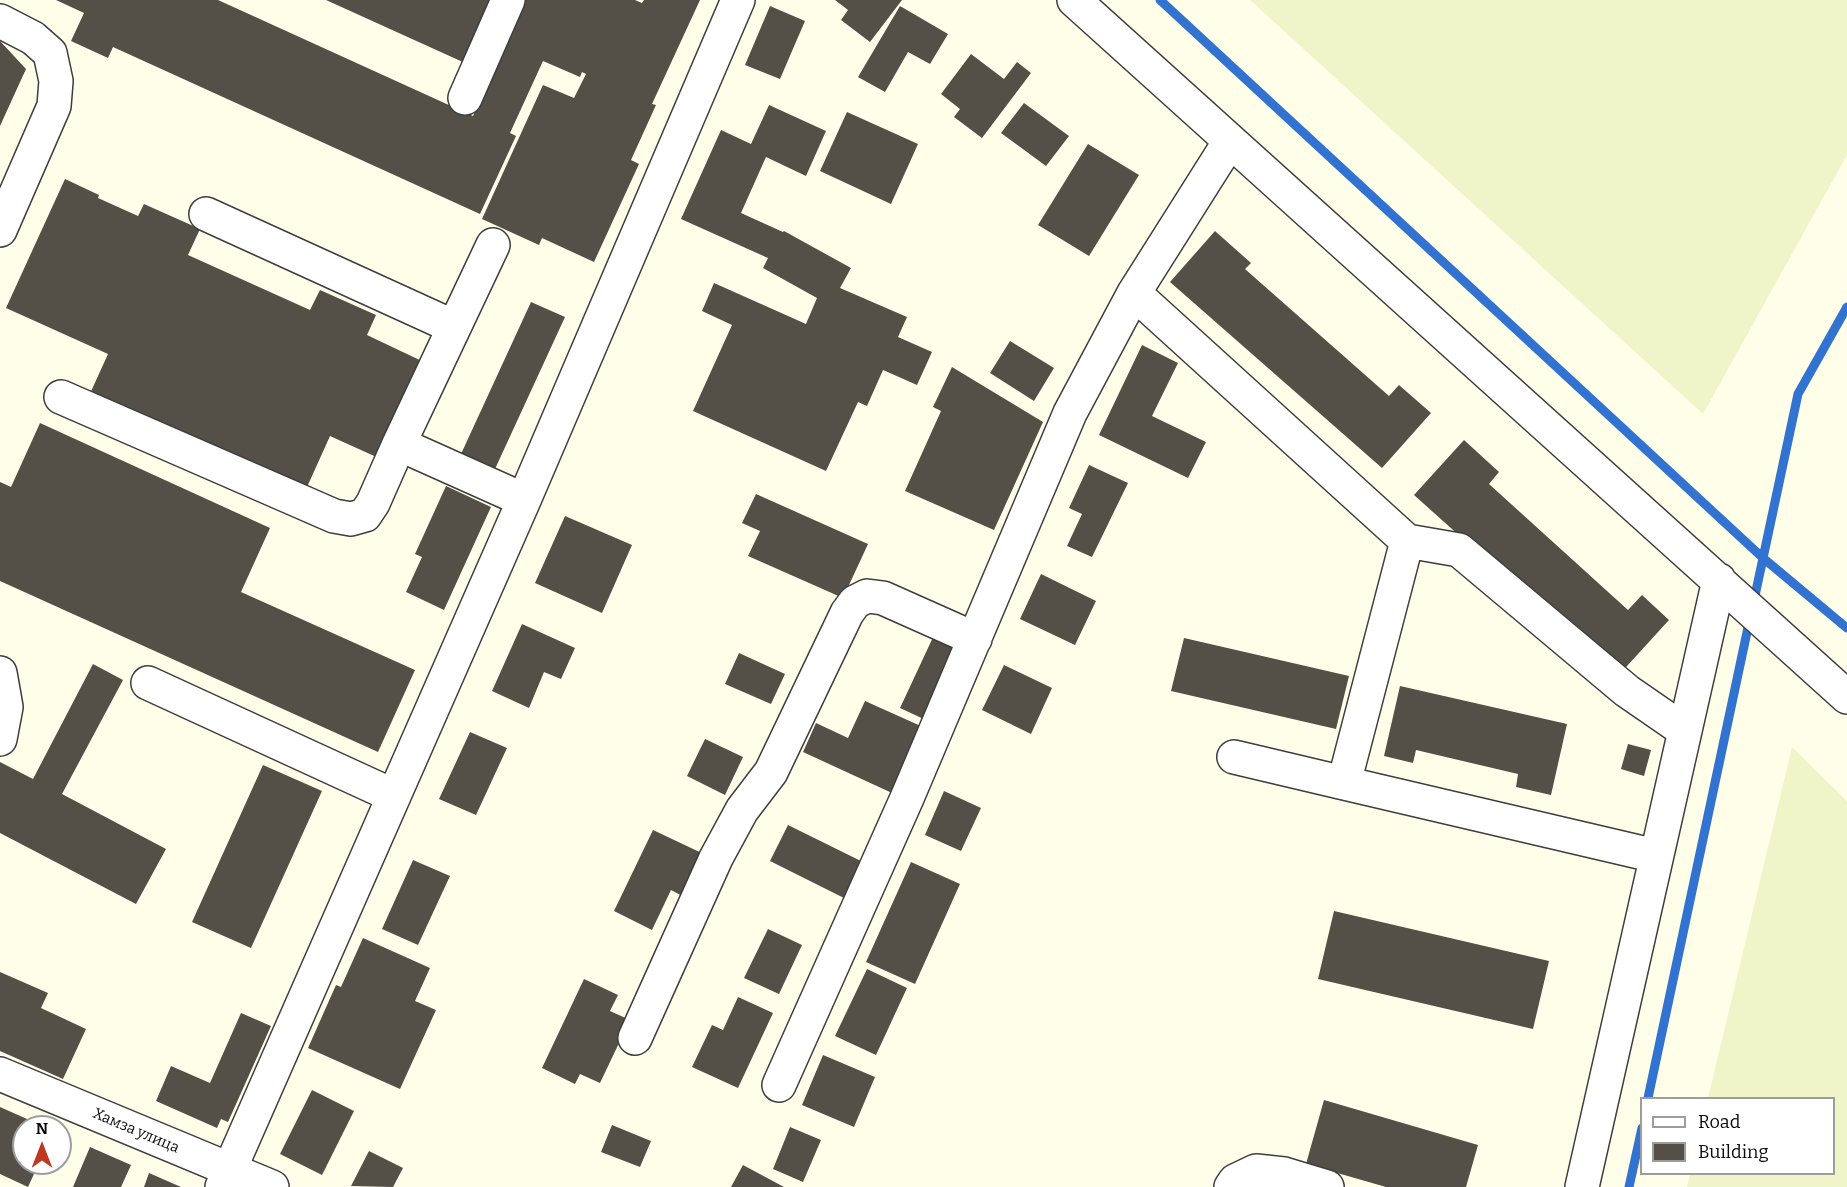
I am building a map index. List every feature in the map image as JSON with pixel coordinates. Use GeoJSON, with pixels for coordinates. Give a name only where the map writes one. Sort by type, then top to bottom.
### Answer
{"type":"FeatureCollection","features":[{"type":"Feature","properties":{"kind":"street"},"geometry":{"type":"LineString","coordinates":[[465,98],[508,0]]}},
{"type":"Feature","properties":{"kind":"street"},"geometry":{"type":"LineString","coordinates":[[226,1179],[524,500],[738,0]]}},
{"type":"Feature","properties":{"kind":"street"},"geometry":{"type":"LineString","coordinates":[[1074,0],[1847,697]]}},
{"type":"Feature","properties":{"kind":"street"},"geometry":{"type":"LineString","coordinates":[[0,21],[33,38],[50,53],[56,81],[54,106],[0,230]]}},
{"type":"Feature","properties":{"kind":"street"},"geometry":{"type":"LineString","coordinates":[[779,1085],[908,798],[1070,413],[1134,293],[1230,141]]}},
{"type":"Feature","properties":{"kind":"street"},"geometry":{"type":"LineString","coordinates":[[206,214],[454,327]]}},
{"type":"Feature","properties":{"kind":"street"},"geometry":{"type":"LineString","coordinates":[[61,397],[334,516],[351,519],[365,515],[374,503],[399,444],[493,245]]}},
{"type":"Feature","properties":{"kind":"street"},"geometry":{"type":"LineString","coordinates":[[1134,293],[1407,540],[1459,550],[1627,692],[1685,731]]}},
{"type":"Feature","properties":{"kind":"street"},"geometry":{"type":"LineString","coordinates":[[399,444],[524,500]]}},
{"type":"Feature","properties":{"kind":"street"},"geometry":{"type":"LineString","coordinates":[[1344,783],[1407,540]]}},
{"type":"Feature","properties":{"kind":"street"},"geometry":{"type":"LineString","coordinates":[[1582,1187],[1685,731],[1727,587]]}},
{"type":"Feature","properties":{"kind":"street"},"geometry":{"type":"LineString","coordinates":[[635,1038],[716,858],[742,810],[771,772],[847,613],[855,602],[867,596],[884,598],[975,639]]}},
{"type":"Feature","properties":{"kind":"street"},"geometry":{"type":"LineString","coordinates":[[0,673],[6,706],[0,739]]}},
{"type":"Feature","properties":{"kind":"street"},"geometry":{"type":"LineString","coordinates":[[147,683],[394,796]]}},
{"type":"Feature","properties":{"kind":"street"},"geometry":{"type":"LineString","coordinates":[[1234,757],[1656,856]]}},
{"type":"Feature","properties":{"kind":"street","name":"Хамза улица"},"geometry":{"type":"LineString","coordinates":[[0,1074],[226,1179],[272,1187]]}},
{"type":"Feature","properties":{"kind":"street"},"geometry":{"type":"LineString","coordinates":[[1232,1187],[1235,1181],[1256,1171],[1284,1174],[1327,1187]]}},
{"type":"Feature","properties":{"kind":"green space"},"geometry":{"type":"Polygon","coordinates":[[[1250,0],[1847,0],[1847,155],[1703,414],[1250,0]]]}},
{"type":"Feature","properties":{"kind":"green space"},"geometry":{"type":"Polygon","coordinates":[[[1792,747],[1847,801],[1847,1187],[1687,1187],[1690,1175],[1835,1175],[1835,1097],[1708,1097],[1792,747]]]}},
{"type":"Feature","properties":{"kind":"building"},"geometry":{"type":"Polygon","coordinates":[[[56,0],[218,0],[473,116],[526,0],[635,0],[642,3],[644,0],[700,0],[652,104],[656,105],[631,160],[639,164],[594,262],[542,238],[539,245],[482,219],[543,85],[574,98],[586,74],[582,72],[580,77],[543,61],[510,133],[516,136],[480,214],[113,47],[108,58],[71,41],[84,13],[56,0]]]}},
{"type":"Feature","properties":{"kind":"building"},"geometry":{"type":"Polygon","coordinates":[[[326,0],[494,0],[465,63],[326,0]]]}},
{"type":"Feature","properties":{"kind":"building"},"geometry":{"type":"Polygon","coordinates":[[[835,0],[902,0],[870,42],[841,20],[848,10],[835,0]]]}},
{"type":"Feature","properties":{"kind":"building"},"geometry":{"type":"Polygon","coordinates":[[[770,6],[805,21],[780,79],[745,65],[770,6]]]}},
{"type":"Feature","properties":{"kind":"building"},"geometry":{"type":"Polygon","coordinates":[[[900,6],[948,34],[930,64],[908,52],[885,92],[858,77],[900,6]]]}},
{"type":"Feature","properties":{"kind":"building"},"geometry":{"type":"Polygon","coordinates":[[[0,41],[26,69],[0,126],[0,41]]]}},
{"type":"Feature","properties":{"kind":"building"},"geometry":{"type":"Polygon","coordinates":[[[971,54],[1004,79],[1017,62],[1031,73],[982,138],[954,117],[960,109],[941,94],[971,54]]]}},
{"type":"Feature","properties":{"kind":"building"},"geometry":{"type":"Polygon","coordinates":[[[1024,103],[1069,136],[1046,166],[1001,133],[1024,103]]]}},
{"type":"Feature","properties":{"kind":"building"},"geometry":{"type":"Polygon","coordinates":[[[769,105],[826,131],[806,176],[766,157],[741,213],[784,231],[851,268],[840,288],[907,317],[898,337],[932,352],[917,385],[883,370],[867,406],[858,402],[826,471],[693,411],[732,325],[702,311],[714,283],[806,324],[817,298],[763,268],[768,258],[681,219],[721,130],[751,144],[769,105]]]}},
{"type":"Feature","properties":{"kind":"building"},"geometry":{"type":"Polygon","coordinates":[[[847,112],[918,144],[891,204],[820,171],[847,112]]]}},
{"type":"Feature","properties":{"kind":"building"},"geometry":{"type":"Polygon","coordinates":[[[1088,144],[1139,175],[1089,256],[1038,225],[1088,144]]]}},
{"type":"Feature","properties":{"kind":"building"},"geometry":{"type":"Polygon","coordinates":[[[65,179],[99,195],[98,198],[138,216],[144,204],[200,229],[188,255],[310,310],[320,290],[376,315],[367,335],[428,364],[383,460],[330,436],[303,496],[88,398],[108,354],[6,308],[65,179]]]}},
{"type":"Feature","properties":{"kind":"building"},"geometry":{"type":"Polygon","coordinates":[[[1215,231],[1251,263],[1245,269],[1389,396],[1399,385],[1431,413],[1382,468],[1170,282],[1215,231]]]}},
{"type":"Feature","properties":{"kind":"building"},"geometry":{"type":"Polygon","coordinates":[[[531,302],[565,317],[495,469],[461,454],[531,302]]]}},
{"type":"Feature","properties":{"kind":"building"},"geometry":{"type":"Polygon","coordinates":[[[1010,341],[1054,368],[1034,401],[990,373],[1010,341]]]}},
{"type":"Feature","properties":{"kind":"building"},"geometry":{"type":"Polygon","coordinates":[[[1142,345],[1178,363],[1152,416],[1206,442],[1188,478],[1099,435],[1142,345]]]}},
{"type":"Feature","properties":{"kind":"building"},"geometry":{"type":"Polygon","coordinates":[[[952,367],[1043,422],[994,530],[905,491],[941,411],[933,407],[952,367]]]}},
{"type":"Feature","properties":{"kind":"building"},"geometry":{"type":"Polygon","coordinates":[[[40,423],[270,528],[241,592],[415,670],[378,752],[0,581],[0,482],[11,487],[40,423]]]}},
{"type":"Feature","properties":{"kind":"building"},"geometry":{"type":"Polygon","coordinates":[[[1464,440],[1499,472],[1489,484],[1628,610],[1642,595],[1669,620],[1617,677],[1414,495],[1464,440]]]}},
{"type":"Feature","properties":{"kind":"building"},"geometry":{"type":"Polygon","coordinates":[[[1089,465],[1128,483],[1092,557],[1067,546],[1082,514],[1069,508],[1089,465]]]}},
{"type":"Feature","properties":{"kind":"building"},"geometry":{"type":"Polygon","coordinates":[[[446,486],[491,507],[444,610],[406,592],[422,557],[415,554],[446,486]]]}},
{"type":"Feature","properties":{"kind":"building"},"geometry":{"type":"Polygon","coordinates":[[[756,494],[868,544],[843,598],[748,556],[760,531],[742,523],[756,494]]]}},
{"type":"Feature","properties":{"kind":"building"},"geometry":{"type":"Polygon","coordinates":[[[565,516],[632,545],[602,613],[535,583],[565,516]]]}},
{"type":"Feature","properties":{"kind":"building"},"geometry":{"type":"Polygon","coordinates":[[[1041,574],[1096,601],[1075,645],[1020,619],[1041,574]]]}},
{"type":"Feature","properties":{"kind":"building"},"geometry":{"type":"Polygon","coordinates":[[[522,624],[575,648],[561,679],[544,672],[529,708],[492,691],[522,624]]]}},
{"type":"Feature","properties":{"kind":"building"},"geometry":{"type":"Polygon","coordinates":[[[935,633],[962,646],[928,721],[900,708],[935,633]]]}},
{"type":"Feature","properties":{"kind":"building"},"geometry":{"type":"Polygon","coordinates":[[[1184,638],[1349,676],[1336,729],[1171,691],[1184,638]]]}},
{"type":"Feature","properties":{"kind":"building"},"geometry":{"type":"Polygon","coordinates":[[[739,653],[785,674],[771,704],[725,684],[739,653]]]}},
{"type":"Feature","properties":{"kind":"building"},"geometry":{"type":"Polygon","coordinates":[[[93,664],[123,680],[62,794],[166,849],[136,904],[0,833],[0,762],[33,779],[93,664]]]}},
{"type":"Feature","properties":{"kind":"building"},"geometry":{"type":"Polygon","coordinates":[[[1004,665],[1052,688],[1031,734],[982,710],[1004,665]]]}},
{"type":"Feature","properties":{"kind":"building"},"geometry":{"type":"Polygon","coordinates":[[[1400,686],[1567,724],[1551,795],[1516,787],[1518,774],[1416,750],[1413,763],[1384,756],[1400,686]]]}},
{"type":"Feature","properties":{"kind":"building"},"geometry":{"type":"Polygon","coordinates":[[[865,701],[923,727],[892,793],[803,752],[816,723],[848,738],[865,701]]]}},
{"type":"Feature","properties":{"kind":"building"},"geometry":{"type":"Polygon","coordinates":[[[470,732],[507,748],[476,815],[439,799],[470,732]]]}},
{"type":"Feature","properties":{"kind":"building"},"geometry":{"type":"Polygon","coordinates":[[[705,739],[743,757],[725,795],[687,776],[705,739]]]}},
{"type":"Feature","properties":{"kind":"building"},"geometry":{"type":"Polygon","coordinates":[[[1628,744],[1651,750],[1644,776],[1621,769],[1628,744]]]}},
{"type":"Feature","properties":{"kind":"building"},"geometry":{"type":"Polygon","coordinates":[[[263,765],[322,791],[251,948],[192,922],[263,765]]]}},
{"type":"Feature","properties":{"kind":"building"},"geometry":{"type":"Polygon","coordinates":[[[944,791],[981,808],[961,851],[925,835],[944,791]]]}},
{"type":"Feature","properties":{"kind":"building"},"geometry":{"type":"Polygon","coordinates":[[[788,825],[869,865],[850,901],[770,861],[788,825]]]}},
{"type":"Feature","properties":{"kind":"building"},"geometry":{"type":"Polygon","coordinates":[[[653,830],[708,856],[688,899],[671,890],[652,930],[614,911],[653,830]]]}},
{"type":"Feature","properties":{"kind":"building"},"geometry":{"type":"Polygon","coordinates":[[[413,860],[450,876],[418,945],[382,929],[413,860]]]}},
{"type":"Feature","properties":{"kind":"building"},"geometry":{"type":"Polygon","coordinates":[[[911,862],[960,884],[915,984],[866,962],[911,862]]]}},
{"type":"Feature","properties":{"kind":"building"},"geometry":{"type":"Polygon","coordinates":[[[1334,911],[1549,961],[1533,1029],[1318,979],[1334,911]]]}},
{"type":"Feature","properties":{"kind":"building"},"geometry":{"type":"Polygon","coordinates":[[[768,929],[802,945],[779,994],[744,978],[768,929]]]}},
{"type":"Feature","properties":{"kind":"building"},"geometry":{"type":"Polygon","coordinates":[[[363,938],[430,968],[415,1001],[436,1010],[400,1089],[308,1048],[336,985],[341,987],[363,938]]]}},
{"type":"Feature","properties":{"kind":"building"},"geometry":{"type":"Polygon","coordinates":[[[867,969],[907,988],[876,1055],[835,1036],[867,969]]]}},
{"type":"Feature","properties":{"kind":"building"},"geometry":{"type":"Polygon","coordinates":[[[0,972],[48,993],[41,1008],[86,1029],[63,1079],[0,1051],[0,972]]]}},
{"type":"Feature","properties":{"kind":"building"},"geometry":{"type":"Polygon","coordinates":[[[584,979],[618,995],[610,1011],[630,1020],[600,1083],[580,1074],[575,1084],[542,1068],[584,979]]]}},
{"type":"Feature","properties":{"kind":"building"},"geometry":{"type":"Polygon","coordinates":[[[738,997],[773,1013],[738,1088],[692,1067],[712,1025],[723,1030],[738,997]]]}},
{"type":"Feature","properties":{"kind":"building"},"geometry":{"type":"Polygon","coordinates":[[[241,1013],[271,1026],[228,1122],[221,1119],[217,1128],[156,1101],[171,1066],[210,1083],[241,1013]]]}},
{"type":"Feature","properties":{"kind":"building"},"geometry":{"type":"Polygon","coordinates":[[[823,1055],[875,1077],[854,1127],[802,1105],[823,1055]]]}},
{"type":"Feature","properties":{"kind":"building"},"geometry":{"type":"Polygon","coordinates":[[[312,1090],[354,1111],[322,1175],[280,1154],[312,1090]]]}},
{"type":"Feature","properties":{"kind":"building"},"geometry":{"type":"Polygon","coordinates":[[[1324,1100],[1478,1145],[1466,1187],[1386,1187],[1306,1164],[1324,1100]]]}},
{"type":"Feature","properties":{"kind":"building"},"geometry":{"type":"Polygon","coordinates":[[[0,1107],[18,1115],[12,1115],[12,1175],[34,1175],[28,1187],[0,1174],[0,1107]]]}},
{"type":"Feature","properties":{"kind":"building"},"geometry":{"type":"Polygon","coordinates":[[[612,1125],[651,1141],[640,1167],[601,1152],[612,1125]]]}},
{"type":"Feature","properties":{"kind":"building"},"geometry":{"type":"Polygon","coordinates":[[[790,1127],[821,1140],[803,1182],[773,1169],[790,1127]]]}},
{"type":"Feature","properties":{"kind":"building"},"geometry":{"type":"Polygon","coordinates":[[[90,1147],[131,1165],[121,1187],[73,1187],[90,1147]]]}},
{"type":"Feature","properties":{"kind":"building"},"geometry":{"type":"Polygon","coordinates":[[[369,1151],[403,1168],[393,1187],[351,1186],[369,1151]]]}},
{"type":"Feature","properties":{"kind":"building"},"geometry":{"type":"Polygon","coordinates":[[[743,1165],[784,1187],[731,1187],[743,1165]]]}},
{"type":"Feature","properties":{"kind":"building"},"geometry":{"type":"Polygon","coordinates":[[[149,1173],[181,1187],[144,1187],[149,1173]]]}},
{"type":"Feature","properties":{"kind":"waterway"},"geometry":{"type":"LineString","coordinates":[[1160,0],[1763,558],[1847,628]]}},
{"type":"Feature","properties":{"kind":"waterway"},"geometry":{"type":"LineString","coordinates":[[1753,605],[1798,394],[1847,307]]}},
{"type":"Feature","properties":{"kind":"waterway"},"geometry":{"type":"LineString","coordinates":[[1648,1097],[1750,618]]}},
{"type":"Feature","properties":{"kind":"waterway"},"geometry":{"type":"LineString","coordinates":[[1629,1187],[1640,1137]]}}]}
